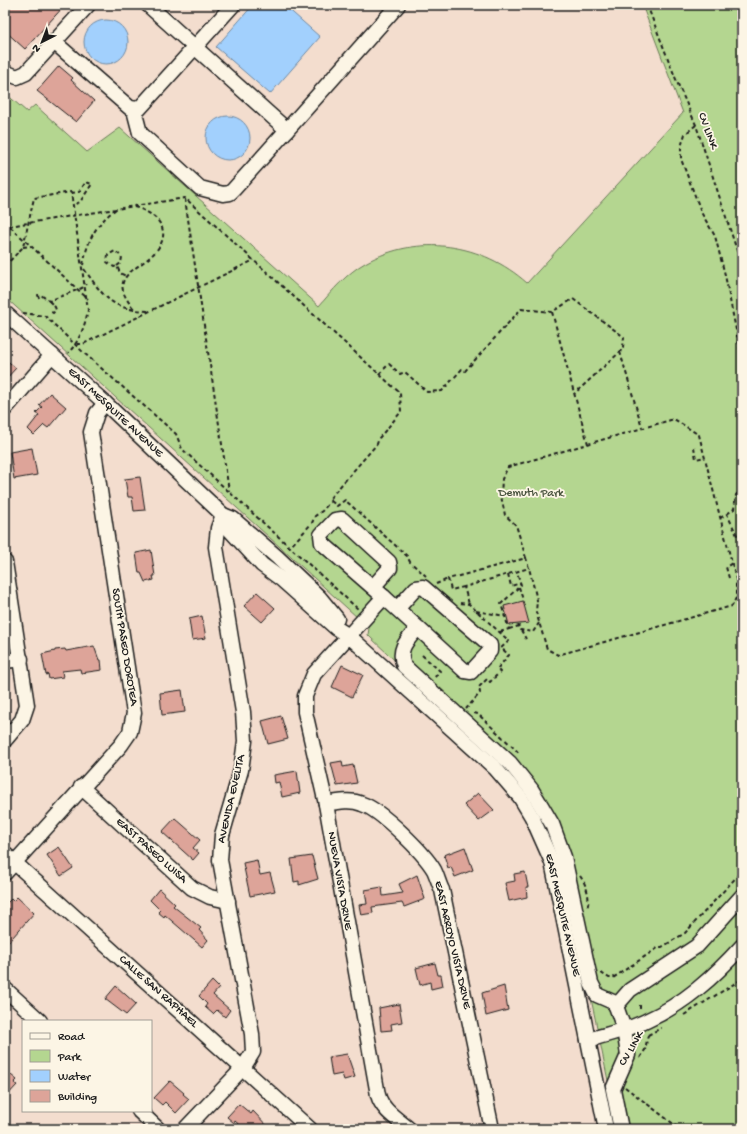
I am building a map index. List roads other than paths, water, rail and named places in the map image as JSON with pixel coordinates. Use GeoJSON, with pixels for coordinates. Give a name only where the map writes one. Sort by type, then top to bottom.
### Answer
{"type":"FeatureCollection","features":[{"type":"Feature","properties":{"kind":"street"},"geometry":{"type":"LineString","coordinates":[[5,72],[17,77],[26,73],[88,5]]}},
{"type":"Feature","properties":{"kind":"street"},"geometry":{"type":"LineString","coordinates":[[148,5],[287,130]]}},
{"type":"Feature","properties":{"kind":"street"},"geometry":{"type":"LineString","coordinates":[[134,110],[138,109],[233,5]]}},
{"type":"Feature","properties":{"kind":"street"},"geometry":{"type":"LineString","coordinates":[[54,42],[134,110],[140,133],[200,188],[224,194],[230,193],[234,189],[398,5]]}},
{"type":"Feature","properties":{"kind":"street","name":"EAST MESQUITE AVENUE"},"geometry":{"type":"LineString","coordinates":[[5,313],[58,356],[105,403],[224,515],[233,519],[319,597],[349,636],[495,768],[520,797],[532,817],[552,862],[606,1129]]}},
{"type":"Feature","properties":{"kind":"street"},"geometry":{"type":"LineString","coordinates":[[5,409],[58,356]]}},
{"type":"Feature","properties":{"kind":"street","name":"SOUTH PASEO DOROTEA"},"geometry":{"type":"LineString","coordinates":[[8,863],[121,745],[130,732],[134,713],[91,432],[97,412],[105,403]]}},
{"type":"Feature","properties":{"kind":"street","name":"AVENIDA EVELITA"},"geometry":{"type":"LineString","coordinates":[[185,1129],[243,1068],[253,1052],[252,1034],[220,860],[222,835],[241,770],[244,741],[243,712],[216,547],[218,528],[224,515]]}},
{"type":"Feature","properties":{"kind":"street"},"geometry":{"type":"LineString","coordinates":[[373,587],[390,568],[389,562],[342,520],[335,520],[321,535],[322,543],[373,587],[397,609],[465,671],[471,672],[490,651],[490,646],[423,587],[416,588],[397,609]]}},
{"type":"Feature","properties":{"kind":"street"},"geometry":{"type":"LineString","coordinates":[[5,562],[27,705],[22,720],[5,740]]}},
{"type":"Feature","properties":{"kind":"street","name":"NUEVA VISTA DRIVE"},"geometry":{"type":"LineString","coordinates":[[384,597],[314,674],[306,696],[305,712],[326,804],[378,1095],[380,1103],[387,1111],[409,1129]]}},
{"type":"Feature","properties":{"kind":"street"},"geometry":{"type":"LineString","coordinates":[[418,628],[404,645],[402,655],[404,666],[510,763],[532,789],[552,824],[564,857],[591,983],[597,994],[612,1003],[624,1029],[628,1055],[613,1089],[621,1129]]}},
{"type":"Feature","properties":{"kind":"street"},"geometry":{"type":"LineString","coordinates":[[5,661],[21,659]]}},
{"type":"Feature","properties":{"kind":"street","name":"EAST PASEO LUISA"},"geometry":{"type":"LineString","coordinates":[[81,787],[192,888],[210,897],[228,901]]}},
{"type":"Feature","properties":{"kind":"street","name":"EAST ARROYO VISTA DRIVE"},"geometry":{"type":"LineString","coordinates":[[326,804],[346,801],[362,803],[377,811],[418,850],[433,869],[442,890],[492,1129]]}},
{"type":"Feature","properties":{"kind":"street","name":"CALLE SAN RAPHAEL"},"geometry":{"type":"LineString","coordinates":[[8,863],[243,1068],[310,1129]]}},
{"type":"Feature","properties":{"kind":"street"},"geometry":{"type":"LineString","coordinates":[[612,1003],[697,946],[742,896]]}},
{"type":"Feature","properties":{"kind":"street"},"geometry":{"type":"LineString","coordinates":[[588,1040],[646,1022],[688,997],[716,974],[742,946]]}},
{"type":"Feature","properties":{"kind":"street"},"geometry":{"type":"LineString","coordinates":[[5,989],[39,1020]]}},
{"type":"Feature","properties":{"kind":"street"},"geometry":{"type":"LineString","coordinates":[[140,1112],[158,1129]]}},
{"type":"Feature","properties":{"kind":"water"},"geometry":{"type":"Polygon","coordinates":[[[253,5],[284,5],[320,37],[270,94],[216,47],[253,5]]]}},
{"type":"Feature","properties":{"kind":"water"},"geometry":{"type":"Polygon","coordinates":[[[102,20],[110,20],[122,26],[128,38],[128,46],[122,58],[110,64],[102,64],[90,58],[84,46],[84,38],[90,26],[102,20]]]}},
{"type":"Feature","properties":{"kind":"water"},"geometry":{"type":"Polygon","coordinates":[[[232,116],[244,122],[249,130],[249,146],[244,154],[236,159],[224,160],[212,154],[207,146],[206,134],[212,122],[220,117],[232,116]]]}},
{"type":"Feature","properties":{"kind":"park label","name":"Demuth Park"},"geometry":{"type":"Point","coordinates":[531,494]}}]}
